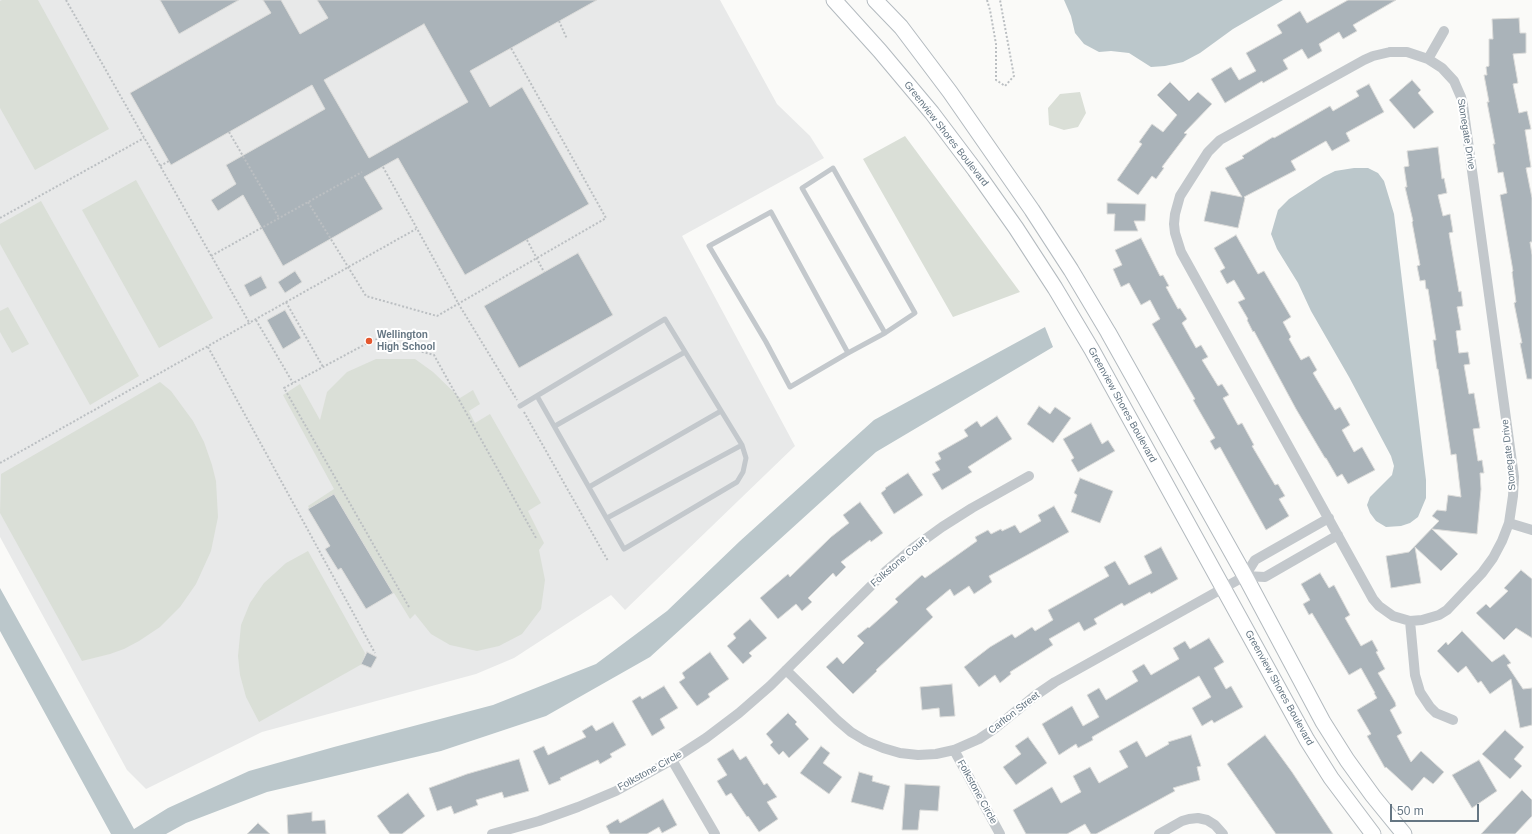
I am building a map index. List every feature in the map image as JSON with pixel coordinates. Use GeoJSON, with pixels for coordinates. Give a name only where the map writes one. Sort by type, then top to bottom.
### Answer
{"type":"FeatureCollection","features":[{"type":"Feature","properties":{"kind":"street","name":"Greenview Shores Boulevard"},"geometry":{"type":"LineString","coordinates":[[834,0],[880,51],[932,113],[1016,228],[1055,288],[1092,350],[1307,740],[1331,778],[1373,834]]}},
{"type":"Feature","properties":{"kind":"street"},"geometry":{"type":"LineString","coordinates":[[876,0],[900,27],[950,92],[1032,210],[1067,264],[1108,332],[1245,576],[1323,722],[1360,778],[1404,834]]}},
{"type":"Feature","properties":{"kind":"street"},"geometry":{"type":"LineString","coordinates":[[1428,59],[1444,31]]}},
{"type":"Feature","properties":{"kind":"street","name":"Stonegate Drive"},"geometry":{"type":"LineString","coordinates":[[1390,52],[1407,52],[1428,59],[1442,68],[1454,81],[1463,105],[1514,477],[1514,496],[1509,522],[1502,541],[1493,558],[1482,573],[1453,605],[1439,615],[1431,618],[1410,621],[1394,616],[1379,606],[1373,599],[1329,518],[1181,252],[1175,233],[1175,214],[1180,196],[1208,152],[1220,140],[1373,56],[1390,52]]}},
{"type":"Feature","properties":{"kind":"street","name":"Folkstone Court"},"geometry":{"type":"LineString","coordinates":[[786,670],[886,571],[913,548],[972,508],[1029,476]]}},
{"type":"Feature","properties":{"kind":"street"},"geometry":{"type":"LineString","coordinates":[[1245,576],[1255,560],[1329,518]]}},
{"type":"Feature","properties":{"kind":"street"},"geometry":{"type":"LineString","coordinates":[[1509,522],[1532,530]]}},
{"type":"Feature","properties":{"kind":"street"},"geometry":{"type":"LineString","coordinates":[[1245,576],[1265,577],[1338,535]]}},
{"type":"Feature","properties":{"kind":"street","name":"Carlton Street"},"geometry":{"type":"LineString","coordinates":[[786,670],[850,732],[866,741],[900,753],[936,754],[954,750],[979,739],[1055,682],[1245,576]]}},
{"type":"Feature","properties":{"kind":"street"},"geometry":{"type":"LineString","coordinates":[[1410,621],[1415,675],[1420,692],[1436,713],[1453,720]]}},
{"type":"Feature","properties":{"kind":"street","name":"Folkstone Circle"},"geometry":{"type":"LineString","coordinates":[[492,834],[539,821],[578,807],[616,791],[672,760],[706,738],[739,713],[786,670]]}},
{"type":"Feature","properties":{"kind":"street","name":"Folkstone Circle"},"geometry":{"type":"LineString","coordinates":[[954,750],[1000,834]]}},
{"type":"Feature","properties":{"kind":"street"},"geometry":{"type":"LineString","coordinates":[[672,760],[715,834]]}},
{"type":"Feature","properties":{"kind":"street"},"geometry":{"type":"LineString","coordinates":[[1159,834],[1182,822],[1198,818],[1207,820],[1215,825],[1222,834]]}},
{"type":"Feature","properties":{"kind":"lane"},"geometry":{"type":"LineString","coordinates":[[848,353],[771,212],[709,246],[766,342],[790,387],[885,333],[915,313],[833,168],[802,188],[885,333]]}},
{"type":"Feature","properties":{"kind":"lane"},"geometry":{"type":"LineString","coordinates":[[520,406],[665,319],[742,445],[746,458],[743,472],[737,482],[624,549],[537,396]]}},
{"type":"Feature","properties":{"kind":"lane"},"geometry":{"type":"LineString","coordinates":[[555,426],[685,352]]}},
{"type":"Feature","properties":{"kind":"lane"},"geometry":{"type":"LineString","coordinates":[[589,487],[721,411]]}},
{"type":"Feature","properties":{"kind":"lane"},"geometry":{"type":"LineString","coordinates":[[607,518],[742,445]]}},
{"type":"Feature","properties":{"kind":"path"},"geometry":{"type":"LineString","coordinates":[[66,0],[250,324]]}},
{"type":"Feature","properties":{"kind":"path"},"geometry":{"type":"LineString","coordinates":[[987,0],[996,44],[996,80],[1005,86],[1014,76],[1000,0]]}},
{"type":"Feature","properties":{"kind":"path"},"geometry":{"type":"LineString","coordinates":[[558,22],[567,39]]}},
{"type":"Feature","properties":{"kind":"path"},"geometry":{"type":"LineString","coordinates":[[308,202],[366,296],[437,316],[606,218],[511,48]]}},
{"type":"Feature","properties":{"kind":"path"},"geometry":{"type":"LineString","coordinates":[[229,132],[278,218]]}},
{"type":"Feature","properties":{"kind":"path"},"geometry":{"type":"LineString","coordinates":[[0,218],[144,138]]}},
{"type":"Feature","properties":{"kind":"path"},"geometry":{"type":"LineString","coordinates":[[160,166],[169,162]]}},
{"type":"Feature","properties":{"kind":"path"},"geometry":{"type":"LineString","coordinates":[[383,167],[458,303],[520,406],[608,561]]}},
{"type":"Feature","properties":{"kind":"path"},"geometry":{"type":"LineString","coordinates":[[211,256],[362,172]]}},
{"type":"Feature","properties":{"kind":"path"},"geometry":{"type":"LineString","coordinates":[[0,463],[250,324],[286,302],[416,229]]}},
{"type":"Feature","properties":{"kind":"path"},"geometry":{"type":"LineString","coordinates":[[527,240],[538,258],[544,272]]}},
{"type":"Feature","properties":{"kind":"path"},"geometry":{"type":"LineString","coordinates":[[286,302],[323,368]]}},
{"type":"Feature","properties":{"kind":"path"},"geometry":{"type":"LineString","coordinates":[[256,320],[294,383]]}},
{"type":"Feature","properties":{"kind":"path"},"geometry":{"type":"LineString","coordinates":[[409,608],[284,388],[375,340],[434,355],[536,538]]}},
{"type":"Feature","properties":{"kind":"path"},"geometry":{"type":"LineString","coordinates":[[208,347],[375,653]]}},
{"type":"Feature","properties":{"kind":"shaded area","name":"Wellington High School"},"geometry":{"type":"Polygon","coordinates":[[[0,0],[720,0],[777,104],[810,136],[824,158],[682,236],[795,446],[625,610],[611,595],[514,658],[476,674],[262,732],[146,789],[127,770],[0,537],[0,0]]]}},
{"type":"Feature","properties":{"kind":"shaded area"},"geometry":{"type":"Polygon","coordinates":[[[38,0],[109,129],[35,170],[0,108],[0,1],[38,0]]]}},
{"type":"Feature","properties":{"kind":"shaded area"},"geometry":{"type":"Polygon","coordinates":[[[1064,0],[1283,0],[1233,29],[1200,53],[1183,62],[1151,67],[1129,53],[1111,51],[1099,52],[1084,44],[1075,33],[1071,16],[1064,0]]]}},
{"type":"Feature","properties":{"kind":"shaded area"},"geometry":{"type":"Polygon","coordinates":[[[1080,92],[1086,113],[1078,127],[1064,130],[1049,125],[1048,108],[1060,94],[1080,92]]]}},
{"type":"Feature","properties":{"kind":"shaded area"},"geometry":{"type":"Polygon","coordinates":[[[905,136],[1020,292],[953,317],[863,159],[905,136]]]}},
{"type":"Feature","properties":{"kind":"shaded area"},"geometry":{"type":"Polygon","coordinates":[[[1354,168],[1368,168],[1378,173],[1384,181],[1394,214],[1426,480],[1426,498],[1418,517],[1410,523],[1401,526],[1386,527],[1376,521],[1370,513],[1367,505],[1370,497],[1392,475],[1394,466],[1391,456],[1349,377],[1311,311],[1298,283],[1277,249],[1271,234],[1278,210],[1289,199],[1335,171],[1354,168]]]}},
{"type":"Feature","properties":{"kind":"shaded area"},"geometry":{"type":"Polygon","coordinates":[[[136,180],[213,318],[159,348],[82,210],[136,180]]]}},
{"type":"Feature","properties":{"kind":"shaded area"},"geometry":{"type":"Polygon","coordinates":[[[41,201],[139,376],[90,405],[0,244],[0,224],[41,201]]]}},
{"type":"Feature","properties":{"kind":"shaded area"},"geometry":{"type":"Polygon","coordinates":[[[8,307],[29,344],[12,353],[0,332],[0,311],[8,307]]]}},
{"type":"Feature","properties":{"kind":"shaded area"},"geometry":{"type":"Polygon","coordinates":[[[1045,327],[1053,347],[876,452],[650,657],[546,716],[441,751],[267,792],[186,823],[166,834],[111,834],[0,631],[0,588],[134,829],[168,808],[249,771],[493,705],[596,664],[667,611],[740,541],[874,420],[1045,327]]]}},
{"type":"Feature","properties":{"kind":"shaded area"},"geometry":{"type":"Polygon","coordinates":[[[376,359],[415,359],[433,372],[460,398],[473,390],[480,404],[469,411],[475,423],[490,414],[541,503],[528,511],[544,543],[539,550],[545,580],[541,609],[522,634],[499,646],[477,651],[450,645],[431,634],[415,614],[410,619],[394,593],[365,608],[308,506],[334,489],[283,395],[300,384],[320,420],[327,392],[347,372],[376,359]]]}},
{"type":"Feature","properties":{"kind":"shaded area"},"geometry":{"type":"Polygon","coordinates":[[[160,382],[171,391],[193,421],[204,442],[212,465],[216,481],[218,517],[211,551],[196,584],[180,607],[160,627],[124,649],[82,661],[0,513],[1,474],[160,382]]]}},
{"type":"Feature","properties":{"kind":"shaded area"},"geometry":{"type":"Polygon","coordinates":[[[308,551],[365,653],[362,664],[259,722],[246,697],[240,675],[238,656],[241,625],[250,603],[264,583],[286,563],[308,551]]]}},
{"type":"Feature","properties":{"kind":"building"},"geometry":{"type":"Polygon","coordinates":[[[160,0],[239,0],[179,34],[160,0]]]}},
{"type":"Feature","properties":{"kind":"building"},"geometry":{"type":"Polygon","coordinates":[[[263,0],[281,0],[300,34],[328,18],[317,0],[597,0],[470,71],[490,107],[522,87],[589,204],[465,275],[398,158],[364,177],[383,209],[283,266],[243,195],[218,211],[211,200],[236,184],[226,165],[325,109],[312,85],[171,165],[130,93],[271,13],[263,0]],[[424,24],[324,80],[369,158],[468,102],[424,24]]]}},
{"type":"Feature","properties":{"kind":"building"},"geometry":{"type":"Polygon","coordinates":[[[1348,0],[1396,0],[1353,25],[1357,31],[1343,39],[1339,32],[1319,44],[1322,51],[1308,59],[1302,49],[1283,60],[1288,69],[1263,83],[1262,81],[1225,103],[1211,79],[1231,67],[1239,80],[1256,71],[1246,53],[1282,33],[1277,25],[1300,11],[1307,23],[1348,0]]]}},
{"type":"Feature","properties":{"kind":"building"},"geometry":{"type":"Polygon","coordinates":[[[1519,18],[1520,33],[1526,33],[1526,53],[1513,54],[1518,83],[1513,84],[1519,113],[1527,111],[1531,129],[1525,130],[1531,167],[1526,168],[1532,198],[1532,242],[1530,242],[1532,255],[1532,379],[1527,379],[1520,343],[1522,343],[1514,303],[1516,302],[1513,271],[1500,195],[1507,193],[1503,172],[1498,173],[1484,75],[1487,75],[1486,67],[1489,66],[1489,39],[1493,39],[1492,19],[1519,18]]]}},
{"type":"Feature","properties":{"kind":"building"},"geometry":{"type":"Polygon","coordinates":[[[1412,80],[1421,90],[1418,93],[1434,112],[1414,129],[1389,100],[1412,80]]]}},
{"type":"Feature","properties":{"kind":"building"},"geometry":{"type":"Polygon","coordinates":[[[1170,82],[1189,101],[1198,92],[1212,104],[1184,133],[1187,134],[1162,167],[1164,168],[1156,179],[1152,176],[1138,195],[1117,180],[1142,144],[1139,142],[1152,124],[1163,132],[1177,115],[1157,95],[1170,82]]]}},
{"type":"Feature","properties":{"kind":"building"},"geometry":{"type":"Polygon","coordinates":[[[1369,84],[1384,112],[1346,133],[1350,141],[1332,151],[1326,141],[1291,161],[1296,170],[1244,197],[1238,228],[1204,221],[1211,191],[1242,197],[1225,168],[1244,158],[1242,156],[1273,137],[1274,138],[1330,106],[1333,111],[1359,96],[1356,91],[1369,84]]]}},
{"type":"Feature","properties":{"kind":"building"},"geometry":{"type":"Polygon","coordinates":[[[1438,147],[1442,179],[1444,178],[1447,193],[1438,195],[1443,216],[1450,214],[1453,232],[1449,233],[1459,292],[1461,291],[1463,306],[1457,307],[1461,330],[1456,331],[1459,353],[1468,352],[1470,364],[1464,365],[1469,394],[1474,393],[1480,428],[1473,429],[1478,461],[1482,460],[1484,473],[1480,473],[1481,489],[1477,534],[1432,529],[1458,554],[1441,571],[1415,547],[1421,583],[1391,588],[1386,556],[1409,552],[1439,521],[1432,516],[1437,510],[1446,511],[1448,495],[1461,497],[1456,454],[1451,455],[1437,369],[1433,340],[1436,340],[1428,289],[1426,289],[1425,280],[1420,281],[1417,266],[1420,265],[1413,221],[1405,187],[1407,187],[1404,167],[1409,166],[1407,151],[1438,147]]]}},
{"type":"Feature","properties":{"kind":"building"},"geometry":{"type":"Polygon","coordinates":[[[1107,203],[1146,204],[1145,221],[1134,221],[1138,231],[1114,231],[1115,214],[1107,214],[1107,203]]]}},
{"type":"Feature","properties":{"kind":"building"},"geometry":{"type":"Polygon","coordinates":[[[1236,235],[1258,274],[1264,271],[1291,317],[1283,322],[1291,337],[1289,339],[1301,360],[1309,356],[1317,370],[1313,373],[1335,410],[1340,407],[1350,425],[1342,430],[1354,452],[1362,447],[1375,470],[1348,484],[1342,474],[1337,477],[1296,409],[1238,302],[1245,299],[1234,280],[1227,284],[1220,271],[1225,268],[1214,248],[1236,235]]]}},
{"type":"Feature","properties":{"kind":"building"},"geometry":{"type":"Polygon","coordinates":[[[1141,238],[1160,276],[1163,275],[1169,286],[1166,287],[1178,309],[1180,308],[1187,319],[1182,323],[1196,348],[1201,345],[1208,357],[1202,360],[1218,386],[1222,384],[1229,395],[1223,398],[1238,425],[1242,423],[1254,445],[1252,446],[1275,485],[1278,484],[1285,496],[1279,499],[1289,516],[1266,530],[1220,447],[1215,450],[1210,441],[1215,438],[1193,400],[1195,399],[1152,324],[1160,319],[1150,300],[1141,305],[1129,283],[1121,287],[1113,269],[1122,265],[1115,250],[1141,238]]]}},
{"type":"Feature","properties":{"kind":"building"},"geometry":{"type":"Polygon","coordinates":[[[578,253],[613,315],[519,368],[484,306],[578,253]]]}},
{"type":"Feature","properties":{"kind":"building"},"geometry":{"type":"Polygon","coordinates":[[[295,271],[302,282],[285,293],[278,282],[295,271]]]}},
{"type":"Feature","properties":{"kind":"building"},"geometry":{"type":"Polygon","coordinates":[[[261,276],[267,288],[250,297],[244,285],[261,276]]]}},
{"type":"Feature","properties":{"kind":"building"},"geometry":{"type":"Polygon","coordinates":[[[285,310],[301,338],[283,349],[267,320],[285,310]]]}},
{"type":"Feature","properties":{"kind":"building"},"geometry":{"type":"Polygon","coordinates":[[[1039,406],[1050,414],[1055,407],[1071,418],[1053,443],[1027,424],[1039,406]]]}},
{"type":"Feature","properties":{"kind":"building"},"geometry":{"type":"Polygon","coordinates":[[[997,416],[1012,439],[968,467],[972,472],[942,490],[932,474],[940,470],[935,462],[941,459],[938,453],[968,436],[964,430],[977,421],[981,427],[997,416]]]}},
{"type":"Feature","properties":{"kind":"building"},"geometry":{"type":"Polygon","coordinates":[[[1091,423],[1102,444],[1108,440],[1115,451],[1078,472],[1071,460],[1074,458],[1063,439],[1091,423]]]}},
{"type":"Feature","properties":{"kind":"building"},"geometry":{"type":"Polygon","coordinates":[[[908,473],[923,495],[894,514],[881,493],[886,489],[885,488],[908,473]]]}},
{"type":"Feature","properties":{"kind":"building"},"geometry":{"type":"Polygon","coordinates":[[[1080,478],[1113,491],[1100,523],[1071,512],[1077,495],[1074,493],[1080,478]]]}},
{"type":"Feature","properties":{"kind":"building"},"geometry":{"type":"Polygon","coordinates":[[[334,494],[393,593],[366,609],[341,568],[338,570],[325,549],[330,546],[308,509],[334,494]]]}},
{"type":"Feature","properties":{"kind":"building"},"geometry":{"type":"Polygon","coordinates":[[[860,502],[883,533],[871,542],[870,540],[841,562],[846,567],[836,577],[833,573],[808,598],[812,602],[802,611],[796,604],[778,619],[760,598],[788,574],[790,577],[831,537],[849,523],[843,515],[860,502]]]}},
{"type":"Feature","properties":{"kind":"building"},"geometry":{"type":"Polygon","coordinates":[[[1054,506],[1069,532],[989,576],[992,582],[974,594],[969,586],[954,596],[950,589],[926,609],[933,617],[876,670],[877,671],[853,694],[826,667],[837,657],[843,664],[864,643],[857,636],[868,627],[869,628],[898,602],[895,599],[922,575],[925,578],[977,541],[975,537],[988,530],[991,534],[1015,525],[1020,533],[1041,521],[1038,515],[1054,506]]]}},
{"type":"Feature","properties":{"kind":"building"},"geometry":{"type":"Polygon","coordinates":[[[1161,547],[1178,579],[1151,594],[1150,592],[1124,606],[1122,603],[1094,619],[1097,624],[1084,631],[1079,622],[1049,639],[1053,645],[1010,672],[1011,674],[1000,683],[995,675],[979,687],[964,667],[990,647],[1012,634],[1015,638],[1032,627],[1035,631],[1053,620],[1048,610],[1109,576],[1104,567],[1115,561],[1129,585],[1152,573],[1144,556],[1161,547]]]}},
{"type":"Feature","properties":{"kind":"building"},"geometry":{"type":"Polygon","coordinates":[[[1521,570],[1532,579],[1532,638],[1516,628],[1504,640],[1476,613],[1486,604],[1490,608],[1508,591],[1504,588],[1521,570]]]}},
{"type":"Feature","properties":{"kind":"building"},"geometry":{"type":"Polygon","coordinates":[[[1320,573],[1329,588],[1334,585],[1350,615],[1345,618],[1361,646],[1372,640],[1378,651],[1376,652],[1385,669],[1378,673],[1395,702],[1396,706],[1390,710],[1402,733],[1397,736],[1411,762],[1421,751],[1444,772],[1433,784],[1424,777],[1412,791],[1386,767],[1385,768],[1367,736],[1371,734],[1357,710],[1377,698],[1375,693],[1361,668],[1349,675],[1312,613],[1309,615],[1303,604],[1310,600],[1301,584],[1320,573]]]}},
{"type":"Feature","properties":{"kind":"building"},"geometry":{"type":"Polygon","coordinates":[[[750,619],[767,638],[749,653],[752,656],[743,664],[727,646],[736,638],[733,634],[750,619]]]}},
{"type":"Feature","properties":{"kind":"building"},"geometry":{"type":"Polygon","coordinates":[[[1462,631],[1492,662],[1504,654],[1511,663],[1507,665],[1523,689],[1532,688],[1532,725],[1520,728],[1511,679],[1490,694],[1481,681],[1478,683],[1466,666],[1458,673],[1437,651],[1446,642],[1448,645],[1462,631]]]}},
{"type":"Feature","properties":{"kind":"building"},"geometry":{"type":"Polygon","coordinates":[[[1209,638],[1224,662],[1214,668],[1226,689],[1231,686],[1243,707],[1214,723],[1212,720],[1202,726],[1192,708],[1211,697],[1199,676],[1092,737],[1093,740],[1078,748],[1076,744],[1059,755],[1042,724],[1072,706],[1083,726],[1099,717],[1087,695],[1099,688],[1106,700],[1138,681],[1132,671],[1144,664],[1151,675],[1179,659],[1173,648],[1185,641],[1190,649],[1209,638]]]}},
{"type":"Feature","properties":{"kind":"building"},"geometry":{"type":"Polygon","coordinates":[[[367,652],[377,657],[371,668],[361,664],[367,652]]]}},
{"type":"Feature","properties":{"kind":"building"},"geometry":{"type":"Polygon","coordinates":[[[710,652],[729,679],[708,694],[710,697],[697,706],[679,682],[685,678],[682,673],[710,652]]]}},
{"type":"Feature","properties":{"kind":"building"},"geometry":{"type":"Polygon","coordinates":[[[952,684],[955,716],[940,717],[939,708],[922,710],[920,687],[952,684]]]}},
{"type":"Feature","properties":{"kind":"building"},"geometry":{"type":"Polygon","coordinates":[[[664,686],[678,708],[660,719],[665,728],[652,736],[632,701],[640,696],[642,699],[664,686]]]}},
{"type":"Feature","properties":{"kind":"building"},"geometry":{"type":"Polygon","coordinates":[[[788,713],[797,722],[795,724],[809,739],[789,758],[783,751],[779,755],[770,745],[773,742],[766,734],[788,713]]]}},
{"type":"Feature","properties":{"kind":"building"},"geometry":{"type":"Polygon","coordinates":[[[613,722],[626,745],[610,754],[612,757],[600,764],[598,760],[560,778],[561,780],[549,785],[533,751],[544,746],[548,755],[586,737],[582,731],[592,725],[596,731],[613,722]]]}},
{"type":"Feature","properties":{"kind":"building"},"geometry":{"type":"Polygon","coordinates":[[[1505,730],[1524,747],[1514,759],[1522,766],[1510,779],[1482,754],[1505,730]]]}},
{"type":"Feature","properties":{"kind":"building"},"geometry":{"type":"Polygon","coordinates":[[[1191,735],[1201,766],[1197,767],[1200,780],[1173,788],[1175,791],[1096,834],[1091,834],[1085,824],[1067,834],[1026,834],[1013,810],[1052,787],[1061,803],[1081,792],[1073,776],[1090,767],[1099,783],[1128,767],[1119,751],[1137,741],[1146,757],[1169,744],[1168,742],[1191,735]]]}},
{"type":"Feature","properties":{"kind":"building"},"geometry":{"type":"Polygon","coordinates":[[[1265,735],[1292,772],[1333,834],[1276,834],[1227,764],[1265,735]]]}},
{"type":"Feature","properties":{"kind":"building"},"geometry":{"type":"Polygon","coordinates":[[[1028,737],[1047,763],[1016,785],[1003,767],[1021,754],[1015,746],[1028,737]]]}},
{"type":"Feature","properties":{"kind":"building"},"geometry":{"type":"Polygon","coordinates":[[[821,746],[830,753],[823,763],[842,777],[829,794],[800,773],[821,746]]]}},
{"type":"Feature","properties":{"kind":"building"},"geometry":{"type":"Polygon","coordinates":[[[733,749],[740,760],[746,756],[764,785],[767,783],[777,797],[767,802],[778,819],[759,832],[731,793],[726,796],[717,781],[727,775],[717,759],[733,749]]]}},
{"type":"Feature","properties":{"kind":"building"},"geometry":{"type":"Polygon","coordinates":[[[519,759],[529,791],[504,798],[502,792],[476,800],[478,805],[454,814],[451,806],[437,811],[429,788],[467,774],[519,759]]]}},
{"type":"Feature","properties":{"kind":"building"},"geometry":{"type":"Polygon","coordinates":[[[1479,760],[1497,791],[1472,808],[1452,775],[1479,760]]]}},
{"type":"Feature","properties":{"kind":"building"},"geometry":{"type":"Polygon","coordinates":[[[859,772],[873,776],[872,781],[890,786],[883,810],[851,802],[859,772]]]}},
{"type":"Feature","properties":{"kind":"building"},"geometry":{"type":"Polygon","coordinates":[[[905,784],[940,786],[938,811],[920,810],[918,830],[902,830],[905,784]]]}},
{"type":"Feature","properties":{"kind":"building"},"geometry":{"type":"Polygon","coordinates":[[[1522,790],[1532,800],[1532,816],[1515,834],[1481,834],[1522,790]]]}},
{"type":"Feature","properties":{"kind":"building"},"geometry":{"type":"Polygon","coordinates":[[[408,793],[425,816],[402,834],[390,834],[377,816],[408,793]]]}},
{"type":"Feature","properties":{"kind":"building"},"geometry":{"type":"Polygon","coordinates":[[[663,799],[677,825],[662,833],[659,827],[647,834],[610,834],[606,826],[618,819],[620,823],[663,799]]]}},
{"type":"Feature","properties":{"kind":"building"},"geometry":{"type":"Polygon","coordinates":[[[312,812],[312,821],[325,820],[326,834],[288,834],[287,815],[312,812]]]}},
{"type":"Feature","properties":{"kind":"building"},"geometry":{"type":"Polygon","coordinates":[[[258,823],[270,834],[247,834],[258,823]]]}},
{"type":"Feature","properties":{"kind":"place","name":"Wellington High School"},"geometry":{"type":"Point","coordinates":[369,341]}}]}
